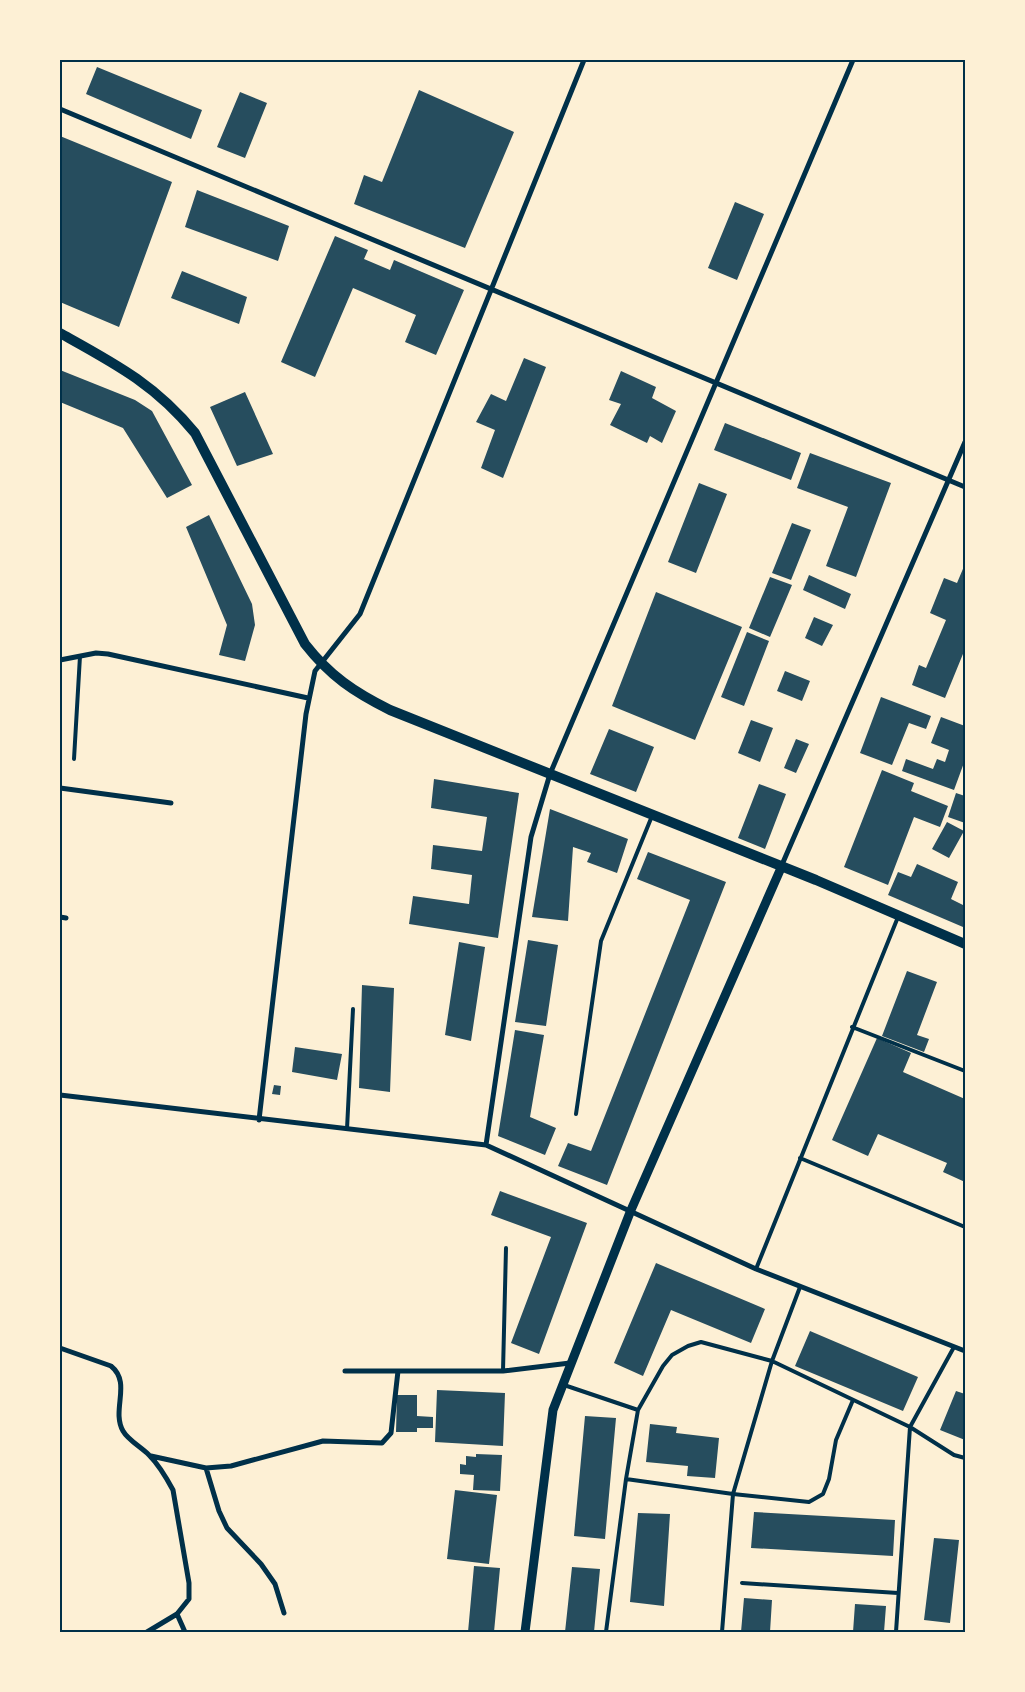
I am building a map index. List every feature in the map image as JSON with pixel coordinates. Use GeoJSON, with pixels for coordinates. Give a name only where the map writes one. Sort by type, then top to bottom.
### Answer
{"type":"FeatureCollection","features":[{"type":"Feature","properties":{"kind":"main road"},"geometry":{"type":"LineString","coordinates":[[60,333],[131,374],[176,409],[195,433],[294,624],[320,663],[340,682],[390,710],[781,868],[816,880],[965,944]]}},
{"type":"Feature","properties":{"kind":"street"},"geometry":{"type":"LineString","coordinates":[[259,1120],[308,698],[315,671],[360,614],[584,60]]}},
{"type":"Feature","properties":{"kind":"street"},"geometry":{"type":"LineString","coordinates":[[486,1145],[531,837],[550,774],[853,60]]}},
{"type":"Feature","properties":{"kind":"street"},"geometry":{"type":"LineString","coordinates":[[60,109],[965,487]]}},
{"type":"Feature","properties":{"kind":"street"},"geometry":{"type":"LineString","coordinates":[[525,1632],[553,1410],[562,1384],[631,1210],[965,442]]}},
{"type":"Feature","properties":{"kind":"street"},"geometry":{"type":"LineString","coordinates":[[60,660],[108,654],[308,698]]}},
{"type":"Feature","properties":{"kind":"street"},"geometry":{"type":"LineString","coordinates":[[60,788],[171,803]]}},
{"type":"Feature","properties":{"kind":"street"},"geometry":{"type":"LineString","coordinates":[[60,1096],[486,1145],[800,1287],[965,1351]]}},
{"type":"Feature","properties":{"kind":"street"},"geometry":{"type":"LineString","coordinates":[[60,1348],[111,1366],[117,1371],[121,1378],[120,1422],[123,1431],[150,1456],[166,1476],[176,1501],[189,1599],[177,1614],[147,1632]]}},
{"type":"Feature","properties":{"kind":"street"},"geometry":{"type":"LineString","coordinates":[[345,1371],[503,1372],[570,1363]]}},
{"type":"Feature","properties":{"kind":"street"},"geometry":{"type":"LineString","coordinates":[[150,1456],[206,1468],[231,1466],[323,1441],[382,1443],[391,1433],[398,1371]]}},
{"type":"Feature","properties":{"kind":"street"},"geometry":{"type":"LineString","coordinates":[[206,1468],[219,1511],[227,1528],[261,1564],[274,1584],[284,1613]]}},
{"type":"Feature","properties":{"kind":"street"},"geometry":{"type":"LineString","coordinates":[[177,1614],[185,1632]]}},
{"type":"Feature","properties":{"kind":"lane"},"geometry":{"type":"LineString","coordinates":[[74,759],[80,656]]}},
{"type":"Feature","properties":{"kind":"lane"},"geometry":{"type":"LineString","coordinates":[[576,1114],[601,941],[652,816]]}},
{"type":"Feature","properties":{"kind":"lane"},"geometry":{"type":"LineString","coordinates":[[756,1268],[852,1027],[899,915]]}},
{"type":"Feature","properties":{"kind":"lane"},"geometry":{"type":"LineString","coordinates":[[347,1130],[353,1009]]}},
{"type":"Feature","properties":{"kind":"lane"},"geometry":{"type":"LineString","coordinates":[[852,1027],[965,1071]]}},
{"type":"Feature","properties":{"kind":"lane"},"geometry":{"type":"LineString","coordinates":[[800,1158],[965,1227]]}},
{"type":"Feature","properties":{"kind":"lane"},"geometry":{"type":"LineString","coordinates":[[503,1372],[506,1248]]}},
{"type":"Feature","properties":{"kind":"lane"},"geometry":{"type":"LineString","coordinates":[[722,1632],[734,1494],[772,1361],[800,1287]]}},
{"type":"Feature","properties":{"kind":"lane"},"geometry":{"type":"LineString","coordinates":[[606,1632],[626,1479],[638,1410],[663,1366],[672,1355],[688,1346],[701,1342],[772,1361],[910,1427],[954,1455],[965,1458]]}},
{"type":"Feature","properties":{"kind":"lane"},"geometry":{"type":"LineString","coordinates":[[896,1632],[910,1427],[954,1347]]}},
{"type":"Feature","properties":{"kind":"lane"},"geometry":{"type":"LineString","coordinates":[[562,1384],[638,1410]]}},
{"type":"Feature","properties":{"kind":"lane"},"geometry":{"type":"LineString","coordinates":[[626,1479],[809,1502],[823,1494],[836,1440],[853,1400]]}},
{"type":"Feature","properties":{"kind":"lane"},"geometry":{"type":"LineString","coordinates":[[742,1583],[898,1593]]}},
{"type":"Feature","properties":{"kind":"building"},"geometry":{"type":"Polygon","coordinates":[[[97,67],[202,110],[191,139],[86,94],[97,67]]]}},
{"type":"Feature","properties":{"kind":"building"},"geometry":{"type":"Polygon","coordinates":[[[419,90],[514,132],[465,248],[354,204],[364,175],[382,182],[419,90]]]}},
{"type":"Feature","properties":{"kind":"building"},"geometry":{"type":"Polygon","coordinates":[[[240,92],[267,103],[245,158],[217,147],[240,92]]]}},
{"type":"Feature","properties":{"kind":"building"},"geometry":{"type":"Polygon","coordinates":[[[60,136],[172,182],[119,327],[60,302],[60,136]]]}},
{"type":"Feature","properties":{"kind":"building"},"geometry":{"type":"Polygon","coordinates":[[[197,190],[289,226],[278,261],[185,227],[197,190]]]}},
{"type":"Feature","properties":{"kind":"building"},"geometry":{"type":"Polygon","coordinates":[[[735,202],[764,214],[737,280],[708,268],[735,202]]]}},
{"type":"Feature","properties":{"kind":"building"},"geometry":{"type":"Polygon","coordinates":[[[335,236],[368,250],[364,259],[390,270],[394,260],[464,290],[436,355],[405,342],[416,315],[353,288],[315,377],[281,362],[335,236]]]}},
{"type":"Feature","properties":{"kind":"building"},"geometry":{"type":"Polygon","coordinates":[[[182,271],[247,297],[239,324],[171,298],[182,271]]]}},
{"type":"Feature","properties":{"kind":"building"},"geometry":{"type":"Polygon","coordinates":[[[524,358],[546,367],[503,478],[481,468],[495,430],[476,422],[491,394],[506,401],[524,358]]]}},
{"type":"Feature","properties":{"kind":"building"},"geometry":{"type":"Polygon","coordinates":[[[60,370],[135,400],[152,411],[192,485],[167,498],[123,428],[60,402],[60,370]]]}},
{"type":"Feature","properties":{"kind":"building"},"geometry":{"type":"Polygon","coordinates":[[[621,371],[656,387],[652,398],[676,411],[662,443],[650,436],[647,443],[610,425],[621,404],[609,400],[621,371]]]}},
{"type":"Feature","properties":{"kind":"building"},"geometry":{"type":"Polygon","coordinates":[[[245,392],[273,454],[237,466],[210,407],[245,392]]]}},
{"type":"Feature","properties":{"kind":"building"},"geometry":{"type":"Polygon","coordinates":[[[725,423],[801,453],[791,480],[714,450],[725,423]]]}},
{"type":"Feature","properties":{"kind":"building"},"geometry":{"type":"Polygon","coordinates":[[[810,453],[891,483],[856,577],[826,566],[848,507],[797,488],[810,453]]]}},
{"type":"Feature","properties":{"kind":"building"},"geometry":{"type":"Polygon","coordinates":[[[699,483],[727,494],[696,573],[668,562],[699,483]]]}},
{"type":"Feature","properties":{"kind":"building"},"geometry":{"type":"Polygon","coordinates":[[[209,515],[252,604],[255,625],[245,661],[219,655],[227,625],[186,527],[209,515]]]}},
{"type":"Feature","properties":{"kind":"building"},"geometry":{"type":"Polygon","coordinates":[[[792,523],[811,530],[791,580],[772,573],[792,523]]]}},
{"type":"Feature","properties":{"kind":"building"},"geometry":{"type":"Polygon","coordinates":[[[965,564],[965,649],[945,698],[912,685],[919,665],[926,668],[946,620],[930,613],[944,578],[957,583],[965,564]]]}},
{"type":"Feature","properties":{"kind":"building"},"geometry":{"type":"Polygon","coordinates":[[[809,575],[851,594],[845,609],[803,590],[809,575]]]}},
{"type":"Feature","properties":{"kind":"building"},"geometry":{"type":"Polygon","coordinates":[[[770,577],[792,585],[770,637],[749,628],[770,577]]]}},
{"type":"Feature","properties":{"kind":"building"},"geometry":{"type":"Polygon","coordinates":[[[656,592],[742,627],[695,740],[612,706],[656,592]]]}},
{"type":"Feature","properties":{"kind":"building"},"geometry":{"type":"Polygon","coordinates":[[[814,617],[833,625],[822,646],[805,638],[814,617]]]}},
{"type":"Feature","properties":{"kind":"building"},"geometry":{"type":"Polygon","coordinates":[[[747,632],[769,641],[744,706],[721,697],[747,632]]]}},
{"type":"Feature","properties":{"kind":"building"},"geometry":{"type":"Polygon","coordinates":[[[785,671],[810,681],[802,701],[777,691],[785,671]]]}},
{"type":"Feature","properties":{"kind":"building"},"geometry":{"type":"Polygon","coordinates":[[[881,697],[931,716],[926,729],[909,723],[892,765],[860,753],[881,697]]]}},
{"type":"Feature","properties":{"kind":"building"},"geometry":{"type":"Polygon","coordinates":[[[941,717],[965,726],[965,760],[954,790],[902,771],[906,759],[933,769],[937,759],[945,762],[949,750],[931,743],[941,717]]]}},
{"type":"Feature","properties":{"kind":"building"},"geometry":{"type":"Polygon","coordinates":[[[751,720],[773,728],[760,762],[738,753],[751,720]]]}},
{"type":"Feature","properties":{"kind":"building"},"geometry":{"type":"Polygon","coordinates":[[[609,729],[654,747],[636,792],[590,774],[609,729]]]}},
{"type":"Feature","properties":{"kind":"building"},"geometry":{"type":"Polygon","coordinates":[[[796,739],[809,744],[796,773],[784,768],[796,739]]]}},
{"type":"Feature","properties":{"kind":"building"},"geometry":{"type":"Polygon","coordinates":[[[882,770],[914,783],[911,791],[948,806],[940,827],[914,817],[888,885],[844,867],[882,770]]]}},
{"type":"Feature","properties":{"kind":"building"},"geometry":{"type":"Polygon","coordinates":[[[434,779],[519,793],[498,938],[409,924],[413,896],[469,904],[472,875],[431,869],[433,845],[482,851],[487,817],[431,808],[434,779]]]}},
{"type":"Feature","properties":{"kind":"building"},"geometry":{"type":"Polygon","coordinates":[[[759,784],[786,794],[765,849],[738,838],[759,784]]]}},
{"type":"Feature","properties":{"kind":"building"},"geometry":{"type":"Polygon","coordinates":[[[956,793],[965,796],[965,823],[948,817],[956,793]]]}},
{"type":"Feature","properties":{"kind":"building"},"geometry":{"type":"Polygon","coordinates":[[[550,809],[628,839],[617,873],[587,862],[591,853],[573,847],[568,921],[532,917],[550,809]]]}},
{"type":"Feature","properties":{"kind":"building"},"geometry":{"type":"Polygon","coordinates":[[[947,822],[964,831],[949,858],[932,849],[947,822]]]}},
{"type":"Feature","properties":{"kind":"building"},"geometry":{"type":"Polygon","coordinates":[[[648,852],[726,882],[607,1185],[558,1166],[568,1143],[591,1151],[690,900],[637,879],[648,852]]]}},
{"type":"Feature","properties":{"kind":"building"},"geometry":{"type":"Polygon","coordinates":[[[917,864],[958,882],[951,899],[965,906],[963,927],[888,895],[898,872],[911,877],[917,864]]]}},
{"type":"Feature","properties":{"kind":"building"},"geometry":{"type":"Polygon","coordinates":[[[528,940],[558,945],[546,1026],[515,1022],[528,940]]]}},
{"type":"Feature","properties":{"kind":"building"},"geometry":{"type":"Polygon","coordinates":[[[459,942],[485,947],[471,1041],[445,1035],[459,942]]]}},
{"type":"Feature","properties":{"kind":"building"},"geometry":{"type":"Polygon","coordinates":[[[907,971],[937,982],[917,1035],[929,1039],[924,1052],[882,1036],[907,971]]]}},
{"type":"Feature","properties":{"kind":"building"},"geometry":{"type":"Polygon","coordinates":[[[362,985],[394,988],[390,1092],[359,1088],[362,985]]]}},
{"type":"Feature","properties":{"kind":"building"},"geometry":{"type":"Polygon","coordinates":[[[515,1030],[544,1035],[530,1117],[556,1128],[545,1155],[498,1136],[515,1030]]]}},
{"type":"Feature","properties":{"kind":"building"},"geometry":{"type":"Polygon","coordinates":[[[877,1038],[911,1053],[903,1072],[965,1099],[965,1182],[943,1172],[947,1163],[878,1134],[868,1156],[832,1140],[877,1038]]]}},
{"type":"Feature","properties":{"kind":"building"},"geometry":{"type":"Polygon","coordinates":[[[295,1047],[342,1054],[337,1080],[292,1072],[295,1047]]]}},
{"type":"Feature","properties":{"kind":"building"},"geometry":{"type":"Polygon","coordinates":[[[274,1085],[281,1086],[280,1095],[272,1094],[274,1085]]]}},
{"type":"Feature","properties":{"kind":"building"},"geometry":{"type":"Polygon","coordinates":[[[500,1191],[587,1223],[539,1354],[511,1343],[551,1237],[491,1215],[500,1191]]]}},
{"type":"Feature","properties":{"kind":"building"},"geometry":{"type":"Polygon","coordinates":[[[656,1263],[765,1309],[751,1343],[671,1310],[643,1376],[614,1363],[656,1263]]]}},
{"type":"Feature","properties":{"kind":"building"},"geometry":{"type":"Polygon","coordinates":[[[810,1331],[918,1377],[903,1411],[795,1366],[810,1331]]]}},
{"type":"Feature","properties":{"kind":"building"},"geometry":{"type":"Polygon","coordinates":[[[437,1390],[505,1393],[503,1446],[435,1442],[437,1390]]]}},
{"type":"Feature","properties":{"kind":"building"},"geometry":{"type":"Polygon","coordinates":[[[956,1391],[965,1394],[965,1440],[940,1430],[956,1391]]]}},
{"type":"Feature","properties":{"kind":"building"},"geometry":{"type":"Polygon","coordinates":[[[397,1395],[417,1395],[417,1416],[433,1417],[433,1428],[417,1428],[417,1432],[396,1432],[397,1395]]]}},
{"type":"Feature","properties":{"kind":"building"},"geometry":{"type":"Polygon","coordinates":[[[585,1416],[616,1418],[605,1539],[574,1536],[585,1416]]]}},
{"type":"Feature","properties":{"kind":"building"},"geometry":{"type":"Polygon","coordinates":[[[650,1424],[677,1427],[676,1433],[719,1438],[715,1478],[687,1476],[688,1466],[646,1462],[650,1424]]]}},
{"type":"Feature","properties":{"kind":"building"},"geometry":{"type":"Polygon","coordinates":[[[476,1454],[502,1455],[500,1491],[473,1490],[474,1475],[460,1474],[460,1464],[466,1465],[466,1456],[476,1457],[476,1454]]]}},
{"type":"Feature","properties":{"kind":"building"},"geometry":{"type":"Polygon","coordinates":[[[455,1490],[497,1495],[489,1564],[447,1559],[455,1490]]]}},
{"type":"Feature","properties":{"kind":"building"},"geometry":{"type":"Polygon","coordinates":[[[754,1512],[895,1520],[893,1556],[751,1548],[754,1512]]]}},
{"type":"Feature","properties":{"kind":"building"},"geometry":{"type":"Polygon","coordinates":[[[638,1513],[670,1514],[664,1606],[630,1602],[638,1513]]]}},
{"type":"Feature","properties":{"kind":"building"},"geometry":{"type":"Polygon","coordinates":[[[934,1538],[959,1540],[950,1623],[924,1620],[934,1538]]]}},
{"type":"Feature","properties":{"kind":"building"},"geometry":{"type":"Polygon","coordinates":[[[474,1566],[500,1568],[494,1632],[468,1632],[474,1566]]]}},
{"type":"Feature","properties":{"kind":"building"},"geometry":{"type":"Polygon","coordinates":[[[572,1567],[600,1569],[594,1632],[565,1632],[572,1567]]]}},
{"type":"Feature","properties":{"kind":"building"},"geometry":{"type":"Polygon","coordinates":[[[744,1598],[772,1600],[770,1632],[741,1632],[744,1598]]]}},
{"type":"Feature","properties":{"kind":"building"},"geometry":{"type":"Polygon","coordinates":[[[855,1604],[886,1606],[884,1632],[853,1632],[855,1604]]]}}]}
